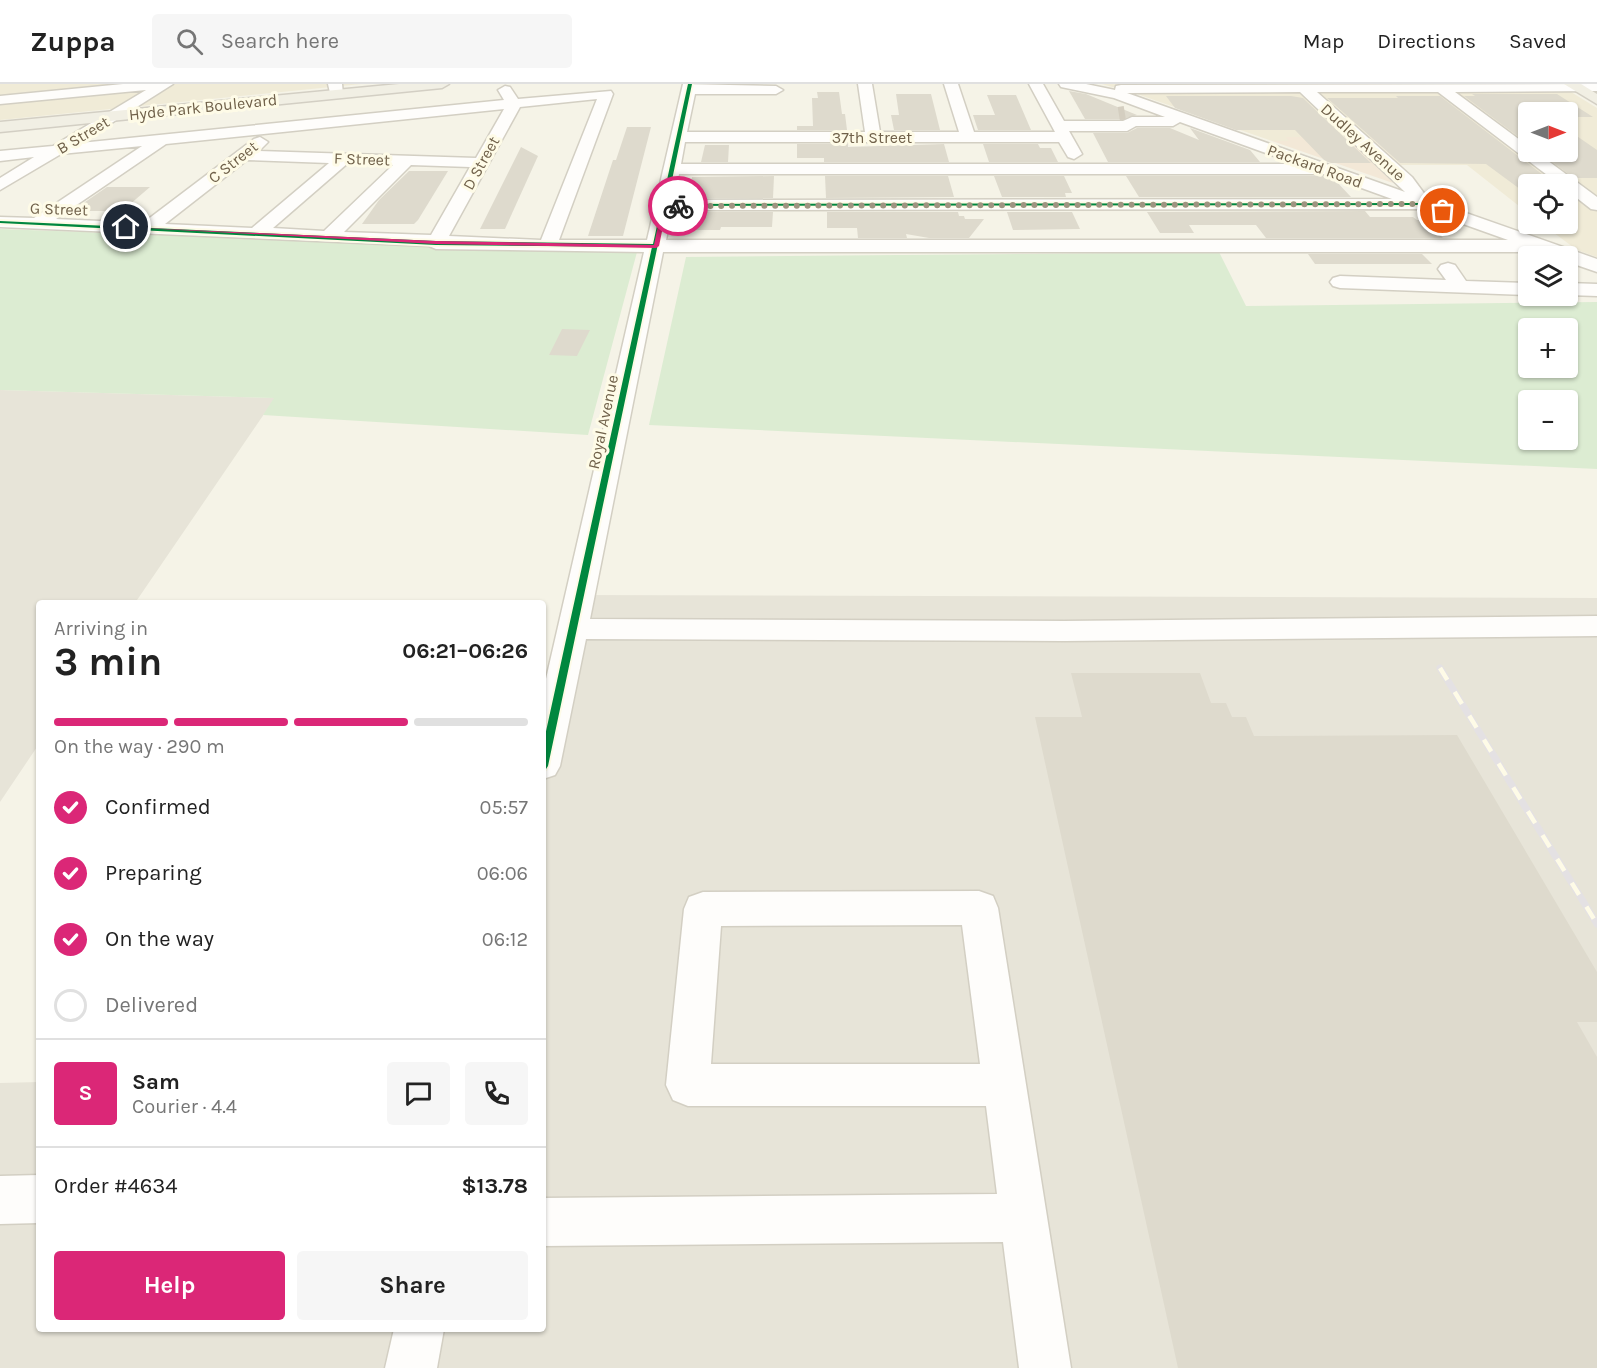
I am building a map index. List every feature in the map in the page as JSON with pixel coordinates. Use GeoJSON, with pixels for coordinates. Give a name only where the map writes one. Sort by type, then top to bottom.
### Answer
{"type":"FeatureCollection","features":[{"type":"Feature","properties":{"kind":"main road","name":"Hyde Park Boulevard"},"geometry":{"type":"LineString","coordinates":[[0,127],[317,96],[335,89],[442,84]]}},
{"type":"Feature","properties":{"kind":"main road"},"geometry":{"type":"LineString","coordinates":[[1574,86],[1597,100]]}},
{"type":"Feature","properties":{"kind":"street"},"geometry":{"type":"LineString","coordinates":[[0,89],[10,84]]}},
{"type":"Feature","properties":{"kind":"street"},"geometry":{"type":"LineString","coordinates":[[68,93],[85,84]]}},
{"type":"Feature","properties":{"kind":"street"},"geometry":{"type":"LineString","coordinates":[[0,100],[167,84]]}},
{"type":"Feature","properties":{"kind":"street","name":"B Street"},"geometry":{"type":"LineString","coordinates":[[0,185],[167,84]]}},
{"type":"Feature","properties":{"kind":"street"},"geometry":{"type":"LineString","coordinates":[[502,84],[514,104]]}},
{"type":"Feature","properties":{"kind":"street"},"geometry":{"type":"LineString","coordinates":[[865,84],[873,137]]}},
{"type":"Feature","properties":{"kind":"street"},"geometry":{"type":"LineString","coordinates":[[951,84],[968,137]]}},
{"type":"Feature","properties":{"kind":"street"},"geometry":{"type":"LineString","coordinates":[[1036,84],[1066,99],[1095,124],[1125,110],[1117,103],[1084,95],[1066,99]]}},
{"type":"Feature","properties":{"kind":"street"},"geometry":{"type":"LineString","coordinates":[[1095,90],[1169,86],[1597,87]]}},
{"type":"Feature","properties":{"kind":"street","name":"Dudley Avenue"},"geometry":{"type":"LineString","coordinates":[[1301,86],[1406,181],[1423,204]]}},
{"type":"Feature","properties":{"kind":"street"},"geometry":{"type":"LineString","coordinates":[[1438,86],[1597,205]]}},
{"type":"Feature","properties":{"kind":"street"},"geometry":{"type":"LineString","coordinates":[[689,87],[776,92]]}},
{"type":"Feature","properties":{"kind":"street","name":"Royal Avenue"},"geometry":{"type":"LineString","coordinates":[[546,752],[689,87]]}},
{"type":"Feature","properties":{"kind":"street","name":"Packard Road"},"geometry":{"type":"LineString","coordinates":[[1066,99],[1095,90],[1125,110],[1150,107],[1542,246]]}},
{"type":"Feature","properties":{"kind":"street"},"geometry":{"type":"LineString","coordinates":[[0,156],[606,94],[548,246]]}},
{"type":"Feature","properties":{"kind":"street","name":"C Street"},"geometry":{"type":"LineString","coordinates":[[148,228],[317,96]]}},
{"type":"Feature","properties":{"kind":"street"},"geometry":{"type":"LineString","coordinates":[[1066,99],[1062,132],[1122,245]]}},
{"type":"Feature","properties":{"kind":"street","name":"D Street"},"geometry":{"type":"LineString","coordinates":[[436,243],[514,104]]}},
{"type":"Feature","properties":{"kind":"street","name":"37th Street"},"geometry":{"type":"LineString","coordinates":[[679,137],[775,131],[873,137],[968,137],[1062,132],[1095,124],[1127,126],[1132,122],[1164,122],[1184,119]]}},
{"type":"Feature","properties":{"kind":"street"},"geometry":{"type":"LineString","coordinates":[[37,224],[162,139]]}},
{"type":"Feature","properties":{"kind":"street","name":"F Street"},"geometry":{"type":"LineString","coordinates":[[243,155],[482,163]]}},
{"type":"Feature","properties":{"kind":"street"},"geometry":{"type":"LineString","coordinates":[[258,234],[344,158]]}},
{"type":"Feature","properties":{"kind":"street"},"geometry":{"type":"LineString","coordinates":[[328,237],[406,161]]}},
{"type":"Feature","properties":{"kind":"street"},"geometry":{"type":"LineString","coordinates":[[673,169],[1322,169]]}},
{"type":"Feature","properties":{"kind":"street"},"geometry":{"type":"LineString","coordinates":[[665,206],[1423,204]]}},
{"type":"Feature","properties":{"kind":"street","name":"G Street"},"geometry":{"type":"LineString","coordinates":[[0,222],[436,243],[548,246],[1518,246]]}},
{"type":"Feature","properties":{"kind":"street"},"geometry":{"type":"LineString","coordinates":[[1432,246],[1460,287]]}},
{"type":"Feature","properties":{"kind":"street","name":"Packard Road"},"geometry":{"type":"LineString","coordinates":[[1578,258],[1595,264]]}},
{"type":"Feature","properties":{"kind":"street"},"geometry":{"type":"LineString","coordinates":[[1340,282],[1518,289]]}},
{"type":"Feature","properties":{"kind":"street"},"geometry":{"type":"LineString","coordinates":[[1578,289],[1597,290]]}},
{"type":"Feature","properties":{"kind":"street"},"geometry":{"type":"LineString","coordinates":[[573,629],[1064,631],[1597,627]]}},
{"type":"Feature","properties":{"kind":"street"},"geometry":{"type":"LineString","coordinates":[[1005,1086],[688,1085],[703,909],[979,908],[1005,1086],[1024,1218],[1045,1368]]}},
{"type":"Feature","properties":{"kind":"street"},"geometry":{"type":"LineString","coordinates":[[0,1200],[36,1199]]}},
{"type":"Feature","properties":{"kind":"street"},"geometry":{"type":"LineString","coordinates":[[546,1222],[1024,1218]]}},
{"type":"Feature","properties":{"kind":"street"},"geometry":{"type":"LineString","coordinates":[[411,1368],[418,1332]]}},
{"type":"Feature","properties":{"kind":"shaded area"},"geometry":{"type":"Polygon","coordinates":[[[0,84],[361,84],[0,120],[0,84]]]}},
{"type":"Feature","properties":{"kind":"shaded area"},"geometry":{"type":"Polygon","coordinates":[[[1102,84],[1558,84],[1597,108],[1597,257],[1578,250],[1578,246],[1572,246],[1555,234],[1578,234],[1578,174],[1518,174],[1518,205],[1467,165],[1401,165],[1370,137],[1287,137],[1290,141],[1272,141],[1102,84]]]}},
{"type":"Feature","properties":{"kind":"shaded area"},"geometry":{"type":"Polygon","coordinates":[[[1286,137],[1370,137],[1401,165],[1408,175],[1395,183],[1390,182],[1272,141],[1289,141],[1286,137]]]}},
{"type":"Feature","properties":{"kind":"shaded area"},"geometry":{"type":"Polygon","coordinates":[[[0,390],[275,398],[137,600],[36,600],[36,748],[0,802],[0,390]]]}},
{"type":"Feature","properties":{"kind":"shaded area"},"geometry":{"type":"Polygon","coordinates":[[[573,595],[1597,598],[1597,1368],[0,1368],[0,1083],[36,1082],[36,1332],[546,1332],[546,692],[573,595]]]}},
{"type":"Feature","properties":{"kind":"green space"},"geometry":{"type":"Polygon","coordinates":[[[0,229],[637,252],[588,435],[263,415],[274,398],[0,390],[0,229]]]}},
{"type":"Feature","properties":{"kind":"green space"},"geometry":{"type":"Polygon","coordinates":[[[1219,252],[1246,306],[1518,303],[1518,306],[1578,306],[1578,302],[1597,302],[1597,469],[649,425],[686,257],[1219,252]]]}},
{"type":"Feature","properties":{"kind":"building"},"geometry":{"type":"Polygon","coordinates":[[[1069,91],[1086,94],[1137,115],[1123,119],[1085,119],[1069,91]]]}},
{"type":"Feature","properties":{"kind":"building"},"geometry":{"type":"Polygon","coordinates":[[[817,92],[839,92],[847,130],[797,130],[797,126],[813,126],[812,98],[818,98],[817,92]]]}},
{"type":"Feature","properties":{"kind":"building"},"geometry":{"type":"Polygon","coordinates":[[[896,94],[931,94],[940,130],[894,130],[891,115],[899,115],[896,94]]]}},
{"type":"Feature","properties":{"kind":"building"},"geometry":{"type":"Polygon","coordinates":[[[1472,94],[1557,94],[1570,102],[1518,102],[1518,136],[1464,96],[1475,96],[1472,94]]]}},
{"type":"Feature","properties":{"kind":"building"},"geometry":{"type":"Polygon","coordinates":[[[987,95],[1016,95],[1031,130],[978,130],[973,115],[995,115],[987,95]]]}},
{"type":"Feature","properties":{"kind":"building"},"geometry":{"type":"Polygon","coordinates":[[[1166,96],[1291,96],[1303,98],[1371,163],[1331,163],[1325,161],[1295,130],[1236,130],[1175,108],[1166,96]]]}},
{"type":"Feature","properties":{"kind":"building"},"geometry":{"type":"Polygon","coordinates":[[[1396,96],[1440,96],[1518,156],[1518,162],[1526,162],[1542,174],[1518,174],[1518,188],[1486,164],[1400,163],[1327,98],[1398,98],[1396,96]]]}},
{"type":"Feature","properties":{"kind":"building"},"geometry":{"type":"Polygon","coordinates":[[[1578,107],[1593,117],[1578,117],[1578,107]]]}},
{"type":"Feature","properties":{"kind":"building"},"geometry":{"type":"Polygon","coordinates":[[[627,127],[651,127],[623,236],[588,236],[613,160],[616,160],[627,127]]]}},
{"type":"Feature","properties":{"kind":"building"},"geometry":{"type":"Polygon","coordinates":[[[1137,128],[1170,128],[1199,140],[1190,128],[1250,150],[1260,162],[1108,162],[1093,133],[1127,133],[1137,128]]]}},
{"type":"Feature","properties":{"kind":"building"},"geometry":{"type":"Polygon","coordinates":[[[1578,137],[1597,150],[1597,178],[1578,178],[1578,174],[1569,174],[1552,162],[1578,162],[1578,137]]]}},
{"type":"Feature","properties":{"kind":"building"},"geometry":{"type":"Polygon","coordinates":[[[797,144],[848,144],[848,147],[944,144],[949,162],[824,162],[824,158],[797,158],[797,144]]]}},
{"type":"Feature","properties":{"kind":"building"},"geometry":{"type":"Polygon","coordinates":[[[983,144],[1038,144],[1040,148],[1051,148],[1058,162],[989,162],[983,144]]]}},
{"type":"Feature","properties":{"kind":"building"},"geometry":{"type":"Polygon","coordinates":[[[705,145],[729,145],[728,162],[701,162],[705,145]]]}},
{"type":"Feature","properties":{"kind":"building"},"geometry":{"type":"Polygon","coordinates":[[[521,147],[538,156],[505,229],[480,229],[521,147]]]}},
{"type":"Feature","properties":{"kind":"building"},"geometry":{"type":"Polygon","coordinates":[[[409,171],[448,171],[418,220],[414,224],[362,224],[379,200],[409,171]]]}},
{"type":"Feature","properties":{"kind":"building"},"geometry":{"type":"Polygon","coordinates":[[[774,176],[773,198],[688,198],[692,177],[774,176]]]}},
{"type":"Feature","properties":{"kind":"building"},"geometry":{"type":"Polygon","coordinates":[[[825,176],[948,176],[954,197],[826,198],[825,176]]]}},
{"type":"Feature","properties":{"kind":"building"},"geometry":{"type":"Polygon","coordinates":[[[994,176],[1064,176],[1072,193],[1065,193],[1066,197],[1002,197],[994,176]]]}},
{"type":"Feature","properties":{"kind":"building"},"geometry":{"type":"Polygon","coordinates":[[[1126,176],[1323,176],[1336,181],[1351,197],[1139,197],[1126,176]]]}},
{"type":"Feature","properties":{"kind":"building"},"geometry":{"type":"Polygon","coordinates":[[[107,187],[150,187],[122,211],[72,211],[107,187]]]}},
{"type":"Feature","properties":{"kind":"building"},"geometry":{"type":"Polygon","coordinates":[[[1365,211],[1370,217],[1413,217],[1417,220],[1425,220],[1443,238],[1266,238],[1256,225],[1189,225],[1194,233],[1160,233],[1147,212],[1365,211]]]}},
{"type":"Feature","properties":{"kind":"building"},"geometry":{"type":"Polygon","coordinates":[[[685,212],[773,212],[772,227],[682,230],[685,212]]]}},
{"type":"Feature","properties":{"kind":"building"},"geometry":{"type":"Polygon","coordinates":[[[827,212],[958,212],[959,216],[964,216],[965,219],[984,219],[969,238],[929,238],[906,234],[907,238],[858,238],[857,228],[827,228],[827,212]]]}},
{"type":"Feature","properties":{"kind":"building"},"geometry":{"type":"Polygon","coordinates":[[[1007,212],[1072,212],[1080,229],[1013,230],[1007,212]]]}},
{"type":"Feature","properties":{"kind":"building"},"geometry":{"type":"Polygon","coordinates":[[[1308,254],[1422,254],[1432,264],[1315,264],[1308,254]]]}},
{"type":"Feature","properties":{"kind":"building"},"geometry":{"type":"Polygon","coordinates":[[[562,329],[590,330],[577,356],[549,355],[562,329]]]}},
{"type":"Feature","properties":{"kind":"building"},"geometry":{"type":"Polygon","coordinates":[[[1071,673],[1200,673],[1211,703],[1226,703],[1232,717],[1246,717],[1254,736],[1457,735],[1597,972],[1597,1022],[1577,1022],[1597,1057],[1597,1368],[1178,1368],[1035,717],[1082,717],[1071,673]]]}},
{"type":"Feature","properties":{"kind":"tunnel"},"geometry":{"type":"LineString","coordinates":[[1119,115],[1125,114]]}},
{"type":"Feature","properties":{"kind":"railway"},"geometry":{"type":"LineString","coordinates":[[1440,668],[1597,924]]}},
{"type":"Feature","properties":{"kind":"cycle path"},"geometry":{"type":"LineString","coordinates":[[546,752],[690,84]]}},
{"type":"Feature","properties":{"kind":"cycle path"},"geometry":{"type":"LineString","coordinates":[[665,205],[1423,204]]}},
{"type":"Feature","properties":{"kind":"cycle path"},"geometry":{"type":"LineString","coordinates":[[0,222],[436,243],[656,246]]}},
{"type":"Feature","properties":{"kind":"way so far"},"geometry":{"type":"LineString","coordinates":[[678,206],[1423,204],[1443,211]]}},
{"type":"Feature","properties":{"kind":"route"},"geometry":{"type":"LineString","coordinates":[[126,227],[436,243],[656,246],[665,206],[678,206]]}}]}
